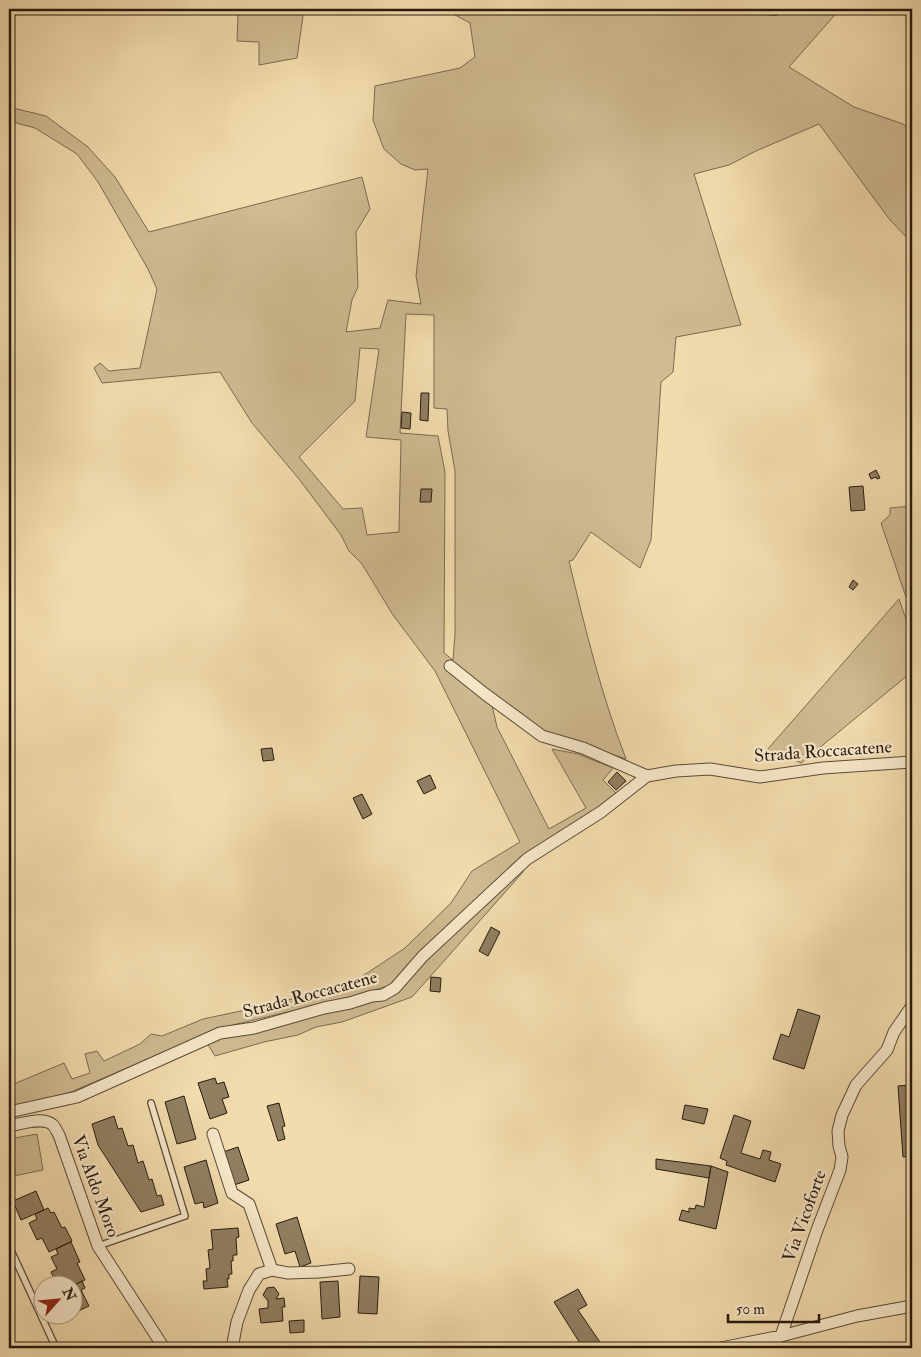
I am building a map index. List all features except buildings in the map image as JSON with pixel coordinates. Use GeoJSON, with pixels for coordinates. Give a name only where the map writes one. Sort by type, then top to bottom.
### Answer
{"type":"FeatureCollection","features":[{"type":"Feature","properties":{"kind":"street"},"geometry":{"type":"LineString","coordinates":[[450,666],[542,736],[582,748],[647,776]]}},
{"type":"Feature","properties":{"kind":"street","name":"Strada Roccacatene"},"geometry":{"type":"LineString","coordinates":[[9,1112],[77,1097],[220,1033],[254,1028],[324,1008],[383,995],[395,988],[423,956],[526,858],[602,812],[647,776],[676,771],[710,769],[760,777],[823,768],[912,762]]}},
{"type":"Feature","properties":{"kind":"street","name":"Via Vicoforte"},"geometry":{"type":"LineString","coordinates":[[781,1336],[816,1230],[840,1170],[842,1157],[838,1131],[842,1115],[856,1085],[887,1050],[894,1032],[912,1006]]}},
{"type":"Feature","properties":{"kind":"street","name":"Via Aldo Moro"},"geometry":{"type":"LineString","coordinates":[[9,1126],[45,1120],[53,1125],[59,1135],[98,1246],[164,1348]]}},
{"type":"Feature","properties":{"kind":"street"},"geometry":{"type":"LineString","coordinates":[[213,1134],[232,1193],[250,1204],[272,1270]]}},
{"type":"Feature","properties":{"kind":"street"},"geometry":{"type":"LineString","coordinates":[[232,1348],[237,1322],[249,1290],[259,1274],[272,1270],[288,1273],[349,1269]]}},
{"type":"Feature","properties":{"kind":"street"},"geometry":{"type":"LineString","coordinates":[[721,1348],[781,1336],[857,1316],[912,1306]]}},
{"type":"Feature","properties":{"kind":"lane"},"geometry":{"type":"LineString","coordinates":[[98,1246],[184,1216],[151,1103]]}},
{"type":"Feature","properties":{"kind":"lane"},"geometry":{"type":"LineString","coordinates":[[9,1246],[56,1348]]}},
{"type":"Feature","properties":{"kind":"lane"},"geometry":{"type":"LineString","coordinates":[[772,1348],[781,1336]]}},
{"type":"Feature","properties":{"kind":"shaded area"},"geometry":{"type":"Polygon","coordinates":[[[191,9],[304,9],[297,58],[259,65],[259,42],[237,41],[238,15],[191,9]]]}},
{"type":"Feature","properties":{"kind":"shaded area"},"geometry":{"type":"Polygon","coordinates":[[[444,9],[840,9],[789,67],[854,107],[903,124],[912,131],[912,243],[890,220],[819,124],[756,151],[729,165],[694,174],[741,325],[676,337],[673,372],[661,382],[651,540],[640,568],[591,532],[573,560],[569,561],[601,685],[626,759],[546,732],[489,692],[497,727],[549,829],[586,808],[552,749],[578,754],[613,768],[603,780],[616,793],[589,815],[526,857],[394,984],[351,997],[220,1028],[71,1092],[9,1109],[9,1086],[64,1063],[72,1079],[90,1073],[85,1054],[97,1051],[104,1061],[140,1044],[151,1034],[162,1036],[203,1019],[269,1005],[352,983],[405,948],[451,903],[472,871],[520,842],[435,671],[393,615],[362,564],[349,551],[341,535],[299,479],[252,423],[220,372],[102,383],[94,368],[100,363],[109,371],[140,368],[157,289],[148,269],[98,182],[77,154],[35,128],[9,121],[9,107],[46,116],[88,147],[115,177],[149,232],[362,177],[370,209],[356,232],[358,287],[352,300],[346,332],[380,328],[388,300],[421,304],[416,276],[428,169],[415,170],[401,164],[384,149],[373,120],[375,86],[460,68],[475,57],[470,23],[444,9]],[[406,314],[400,433],[438,436],[445,472],[444,653],[453,660],[455,634],[455,471],[448,431],[447,409],[434,408],[434,315],[406,314]],[[360,348],[355,401],[299,457],[343,509],[362,508],[367,535],[399,532],[401,440],[366,437],[379,349],[360,348]]]}},
{"type":"Feature","properties":{"kind":"shaded area"},"geometry":{"type":"Polygon","coordinates":[[[912,506],[912,615],[881,523],[890,515],[890,508],[912,506]]]}},
{"type":"Feature","properties":{"kind":"shaded area"},"geometry":{"type":"Polygon","coordinates":[[[899,599],[912,636],[912,666],[908,675],[801,763],[786,756],[768,761],[760,758],[899,599]]]}},
{"type":"Feature","properties":{"kind":"shaded area"},"geometry":{"type":"Polygon","coordinates":[[[525,864],[523,872],[412,997],[342,1022],[316,1027],[298,1035],[264,1042],[215,1056],[207,1043],[223,1037],[383,998],[427,959],[525,864]]]}},
{"type":"Feature","properties":{"kind":"shaded area"},"geometry":{"type":"Polygon","coordinates":[[[37,1134],[43,1170],[9,1177],[9,1139],[37,1134]]]}},
{"type":"Feature","properties":{"kind":"waterway"},"geometry":{"type":"LineString","coordinates":[[534,9],[567,12],[636,9]]}},
{"type":"Feature","properties":{"kind":"waterway"},"geometry":{"type":"LineString","coordinates":[[708,9],[776,14]]}}]}
